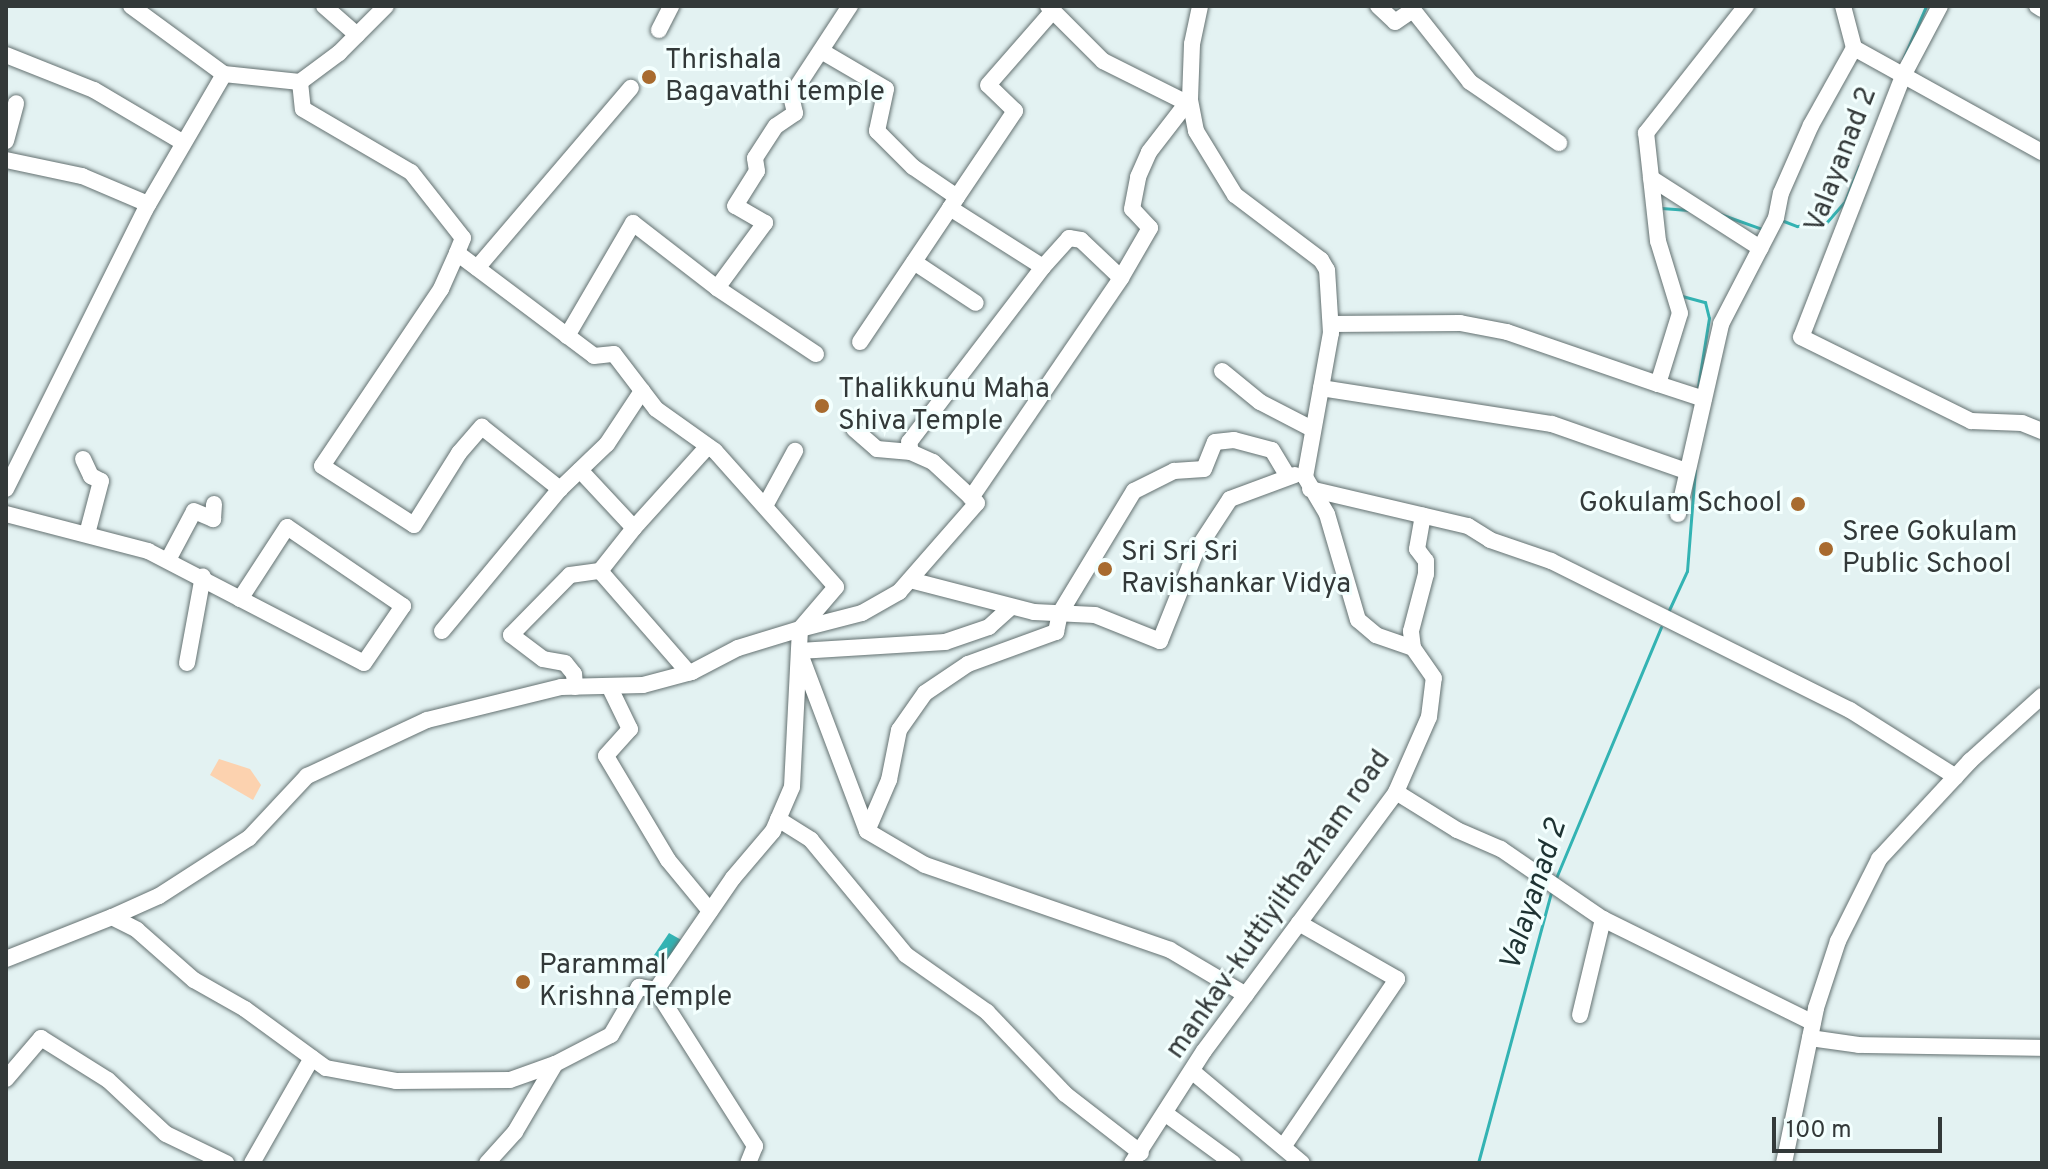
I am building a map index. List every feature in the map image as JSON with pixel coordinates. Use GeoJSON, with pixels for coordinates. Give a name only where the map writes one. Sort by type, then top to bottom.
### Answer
{"type":"FeatureCollection","features":[{"type":"Feature","properties":{"kind":"street"},"geometry":{"type":"LineString","coordinates":[[131,6],[224,74],[300,82],[357,35],[386,6]]}},
{"type":"Feature","properties":{"kind":"street"},"geometry":{"type":"LineString","coordinates":[[324,6],[357,35]]}},
{"type":"Feature","properties":{"kind":"street"},"geometry":{"type":"LineString","coordinates":[[659,30],[671,6]]}},
{"type":"Feature","properties":{"kind":"street"},"geometry":{"type":"LineString","coordinates":[[717,288],[765,223],[735,206],[757,171],[755,158],[776,126],[795,113],[791,96],[823,52],[850,6]]}},
{"type":"Feature","properties":{"kind":"street"},"geometry":{"type":"LineString","coordinates":[[910,580],[1011,607],[1095,615],[1160,641],[1196,551],[1230,499],[1296,474],[1312,429],[1331,324],[1327,270],[1321,260],[1235,195],[1196,131],[1188,101],[1192,44],[1200,6]]}},
{"type":"Feature","properties":{"kind":"street"},"geometry":{"type":"LineString","coordinates":[[1378,6],[1395,22],[1413,10],[1470,82],[1559,143]]}},
{"type":"Feature","properties":{"kind":"street"},"geometry":{"type":"LineString","coordinates":[[1658,384],[1680,313],[1658,241],[1646,133],[1746,6]]}},
{"type":"Feature","properties":{"kind":"street"},"geometry":{"type":"LineString","coordinates":[[1678,514],[1721,324],[1760,248],[1811,125],[1854,48],[1843,6]]}},
{"type":"Feature","properties":{"kind":"street","name":"Valayanad 2"},"geometry":{"type":"LineString","coordinates":[[1940,6],[1903,76],[1801,337],[1971,421],[2022,423],[2042,431]]}},
{"type":"Feature","properties":{"kind":"street"},"geometry":{"type":"LineString","coordinates":[[860,342],[1015,111],[988,85],[1050,9],[1103,61],[1188,101]]}},
{"type":"Feature","properties":{"kind":"street"},"geometry":{"type":"LineString","coordinates":[[1854,48],[2042,152]]}},
{"type":"Feature","properties":{"kind":"street"},"geometry":{"type":"LineString","coordinates":[[823,52],[886,89],[877,131],[913,167],[954,203],[1043,267]]}},
{"type":"Feature","properties":{"kind":"street"},"geometry":{"type":"LineString","coordinates":[[6,55],[94,90],[184,143]]}},
{"type":"Feature","properties":{"kind":"street"},"geometry":{"type":"LineString","coordinates":[[6,489],[148,204],[224,74]]}},
{"type":"Feature","properties":{"kind":"street"},"geometry":{"type":"LineString","coordinates":[[300,82],[303,109],[411,172],[463,238],[441,289],[322,466],[414,525],[459,453],[482,427],[560,489]]}},
{"type":"Feature","properties":{"kind":"street"},"geometry":{"type":"LineString","coordinates":[[477,268],[631,88]]}},
{"type":"Feature","properties":{"kind":"street"},"geometry":{"type":"LineString","coordinates":[[971,498],[1121,278],[1150,228],[1132,209],[1138,177],[1188,101]]}},
{"type":"Feature","properties":{"kind":"street"},"geometry":{"type":"LineString","coordinates":[[6,141],[16,103]]}},
{"type":"Feature","properties":{"kind":"street"},"geometry":{"type":"LineString","coordinates":[[6,160],[82,176],[148,204]]}},
{"type":"Feature","properties":{"kind":"street"},"geometry":{"type":"LineString","coordinates":[[1651,178],[1760,248]]}},
{"type":"Feature","properties":{"kind":"street"},"geometry":{"type":"LineString","coordinates":[[567,336],[633,223],[717,288],[816,354]]}},
{"type":"Feature","properties":{"kind":"street"},"geometry":{"type":"LineString","coordinates":[[911,452],[909,442],[1043,267],[1069,238],[1081,240],[1121,278]]}},
{"type":"Feature","properties":{"kind":"street"},"geometry":{"type":"LineString","coordinates":[[457,253],[594,356],[614,354],[656,409],[708,446],[836,587],[800,629],[792,787],[778,819],[656,990]]}},
{"type":"Feature","properties":{"kind":"street"},"geometry":{"type":"LineString","coordinates":[[914,262],[976,303]]}},
{"type":"Feature","properties":{"kind":"street"},"geometry":{"type":"LineString","coordinates":[[1331,324],[1460,323],[1507,332],[1704,399]]}},
{"type":"Feature","properties":{"kind":"street"},"geometry":{"type":"LineString","coordinates":[[1222,371],[1260,402],[1312,429]]}},
{"type":"Feature","properties":{"kind":"street"},"geometry":{"type":"LineString","coordinates":[[1321,388],[1552,424],[1686,471]]}},
{"type":"Feature","properties":{"kind":"street"},"geometry":{"type":"LineString","coordinates":[[442,631],[560,489],[607,444],[642,391]]}},
{"type":"Feature","properties":{"kind":"street"},"geometry":{"type":"LineString","coordinates":[[6,959],[159,896],[249,838],[307,776],[427,720],[575,687],[643,685],[689,673],[738,648],[862,613],[910,580],[977,503],[933,462],[911,452],[877,449],[854,429]]}},
{"type":"Feature","properties":{"kind":"street"},"geometry":{"type":"LineString","coordinates":[[867,831],[889,780],[899,730],[925,693],[968,664],[1056,632],[1060,613],[1134,491],[1174,471],[1204,469],[1215,442],[1234,440],[1272,450],[1296,474],[1327,514],[1358,620],[1376,635],[1413,648],[1411,631],[1426,574],[1426,561],[1417,549],[1423,516]]}},
{"type":"Feature","properties":{"kind":"street"},"geometry":{"type":"LineString","coordinates":[[575,687],[574,674],[565,663],[543,659],[511,635],[570,575],[600,571],[708,446]]}},
{"type":"Feature","properties":{"kind":"street"},"geometry":{"type":"LineString","coordinates":[[765,506],[795,451]]}},
{"type":"Feature","properties":{"kind":"street"},"geometry":{"type":"LineString","coordinates":[[83,459],[91,476],[101,481],[87,534]]}},
{"type":"Feature","properties":{"kind":"street"},"geometry":{"type":"LineString","coordinates":[[580,470],[634,528]]}},
{"type":"Feature","properties":{"kind":"street"},"geometry":{"type":"LineString","coordinates":[[1310,489],[1468,526],[1490,540],[1551,561],[1850,710],[1956,777]]}},
{"type":"Feature","properties":{"kind":"street"},"geometry":{"type":"LineString","coordinates":[[168,560],[194,511],[213,519],[214,504]]}},
{"type":"Feature","properties":{"kind":"street"},"geometry":{"type":"LineString","coordinates":[[6,514],[87,534],[168,560],[203,576],[240,599],[364,663],[403,606],[287,527],[240,599]]}},
{"type":"Feature","properties":{"kind":"street"},"geometry":{"type":"LineString","coordinates":[[600,571],[689,673]]}},
{"type":"Feature","properties":{"kind":"street"},"geometry":{"type":"LineString","coordinates":[[187,663],[203,576]]}},
{"type":"Feature","properties":{"kind":"street"},"geometry":{"type":"LineString","coordinates":[[799,651],[945,642],[989,627],[1011,607]]}},
{"type":"Feature","properties":{"kind":"street","name":"mankav-kuttiyilthazham road"},"geometry":{"type":"LineString","coordinates":[[1136,1158],[1246,995],[1396,792],[1429,717],[1434,678],[1413,648]]}},
{"type":"Feature","properties":{"kind":"street"},"geometry":{"type":"LineString","coordinates":[[799,651],[867,831],[925,865],[1170,950],[1246,995]]}},
{"type":"Feature","properties":{"kind":"street"},"geometry":{"type":"LineString","coordinates":[[609,686],[630,729],[606,756],[668,860],[710,911]]}},
{"type":"Feature","properties":{"kind":"street"},"geometry":{"type":"LineString","coordinates":[[1784,1163],[1811,1030],[1838,941],[1879,859],[1956,777],[2042,697]]}},
{"type":"Feature","properties":{"kind":"street"},"geometry":{"type":"LineString","coordinates":[[1396,792],[1457,830],[1501,849],[1603,919],[1811,1030],[1859,1045],[2042,1048]]}},
{"type":"Feature","properties":{"kind":"street"},"geometry":{"type":"LineString","coordinates":[[778,819],[811,840],[906,955],[987,1012],[1065,1094],[1136,1158]]}},
{"type":"Feature","properties":{"kind":"street"},"geometry":{"type":"LineString","coordinates":[[112,917],[137,930],[194,980],[326,1068],[396,1081],[510,1080],[555,1064],[611,1035],[639,987],[656,990],[755,1146],[748,1163]]}},
{"type":"Feature","properties":{"kind":"street"},"geometry":{"type":"LineString","coordinates":[[1580,1015],[1603,919]]}},
{"type":"Feature","properties":{"kind":"street"},"geometry":{"type":"LineString","coordinates":[[1283,1147],[1397,979],[1299,923]]}},
{"type":"Feature","properties":{"kind":"street"},"geometry":{"type":"LineString","coordinates":[[6,1079],[41,1038],[108,1080],[166,1134],[226,1163]]}},
{"type":"Feature","properties":{"kind":"street"},"geometry":{"type":"LineString","coordinates":[[252,1163],[312,1058]]}},
{"type":"Feature","properties":{"kind":"street"},"geometry":{"type":"LineString","coordinates":[[487,1163],[515,1132],[555,1064]]}},
{"type":"Feature","properties":{"kind":"street"},"geometry":{"type":"LineString","coordinates":[[1193,1072],[1302,1163]]}},
{"type":"Feature","properties":{"kind":"street"},"geometry":{"type":"LineString","coordinates":[[1166,1114],[1233,1163]]}},
{"type":"Feature","properties":{"kind":"shaded area"},"geometry":{"type":"Polygon","coordinates":[[[219,759],[250,769],[261,785],[253,800],[210,775],[219,759]]]}},
{"type":"Feature","properties":{"kind":"water"},"geometry":{"type":"Polygon","coordinates":[[[669,933],[685,942],[664,971],[650,961],[669,933]]]}},
{"type":"Feature","properties":{"kind":"waterway"},"geometry":{"type":"LineString","coordinates":[[1903,59],[1926,6]]}},
{"type":"Feature","properties":{"kind":"waterway","name":"Valayanad 2"},"geometry":{"type":"LineString","coordinates":[[1781,220],[1797,226],[1826,223],[1845,201],[1859,166]]}},
{"type":"Feature","properties":{"kind":"waterway","name":"Valayanad 2"},"geometry":{"type":"LineString","coordinates":[[1661,208],[1689,210]]}},
{"type":"Feature","properties":{"kind":"waterway","name":"Valayanad 2"},"geometry":{"type":"LineString","coordinates":[[1720,214],[1762,229]]}},
{"type":"Feature","properties":{"kind":"waterway","name":"Valayanad 2"},"geometry":{"type":"LineString","coordinates":[[1682,296],[1705,302],[1709,318],[1697,393]]}},
{"type":"Feature","properties":{"kind":"waterway","name":"Valayanad 2"},"geometry":{"type":"LineString","coordinates":[[1669,610],[1687,571],[1695,470]]}},
{"type":"Feature","properties":{"kind":"waterway","name":"Valayanad 2"},"geometry":{"type":"LineString","coordinates":[[1556,878],[1661,627]]}},
{"type":"Feature","properties":{"kind":"waterway","name":"Valayanad 2"},"geometry":{"type":"LineString","coordinates":[[1478,1163],[1551,893]]}},
{"type":"Feature","properties":{"kind":"place","name":"Thrishala Bagavathi temple"},"geometry":{"type":"Point","coordinates":[649,77]}},
{"type":"Feature","properties":{"kind":"place","name":"Thalikkunu Maha Shiva Temple"},"geometry":{"type":"Point","coordinates":[822,406]}},
{"type":"Feature","properties":{"kind":"place","name":"Gokulam School"},"geometry":{"type":"Point","coordinates":[1798,504]}},
{"type":"Feature","properties":{"kind":"place","name":"Sree Gokulam Public School"},"geometry":{"type":"Point","coordinates":[1826,549]}},
{"type":"Feature","properties":{"kind":"place","name":"Sri Sri Sri Ravishankar Vidya"},"geometry":{"type":"Point","coordinates":[1105,569]}},
{"type":"Feature","properties":{"kind":"place","name":"Parammal Krishna Temple"},"geometry":{"type":"Point","coordinates":[523,982]}}]}
